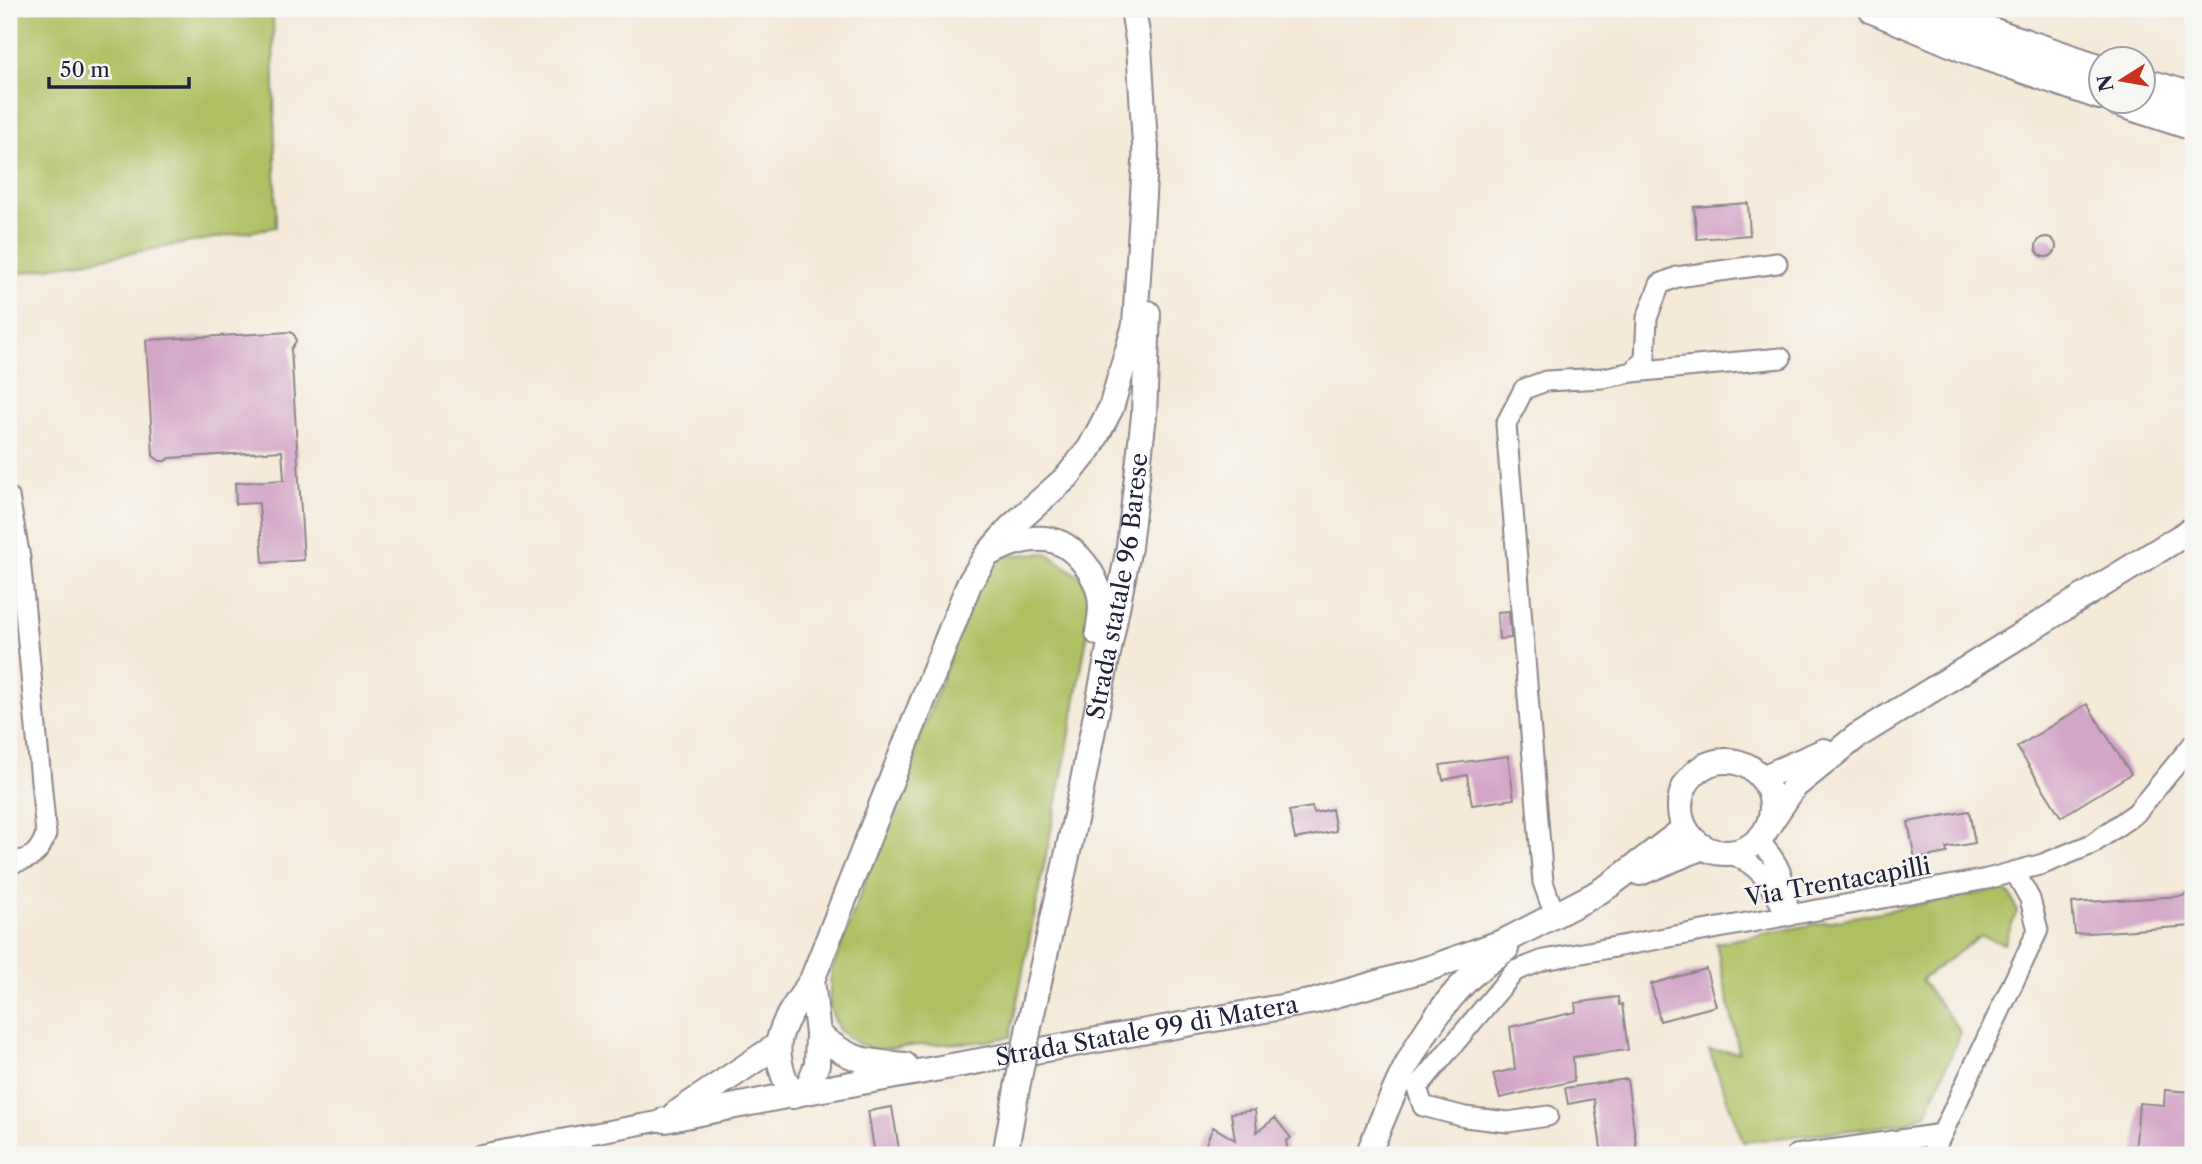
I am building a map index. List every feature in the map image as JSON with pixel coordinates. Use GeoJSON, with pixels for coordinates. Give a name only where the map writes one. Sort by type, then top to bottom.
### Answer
{"type":"FeatureCollection","features":[{"type":"Feature","properties":{"kind":"highway"},"geometry":{"type":"LineString","coordinates":[[1873,9],[1972,51],[2086,90]]}},
{"type":"Feature","properties":{"kind":"highway"},"geometry":{"type":"LineString","coordinates":[[1924,9],[2086,64]]}},
{"type":"Feature","properties":{"kind":"highway"},"geometry":{"type":"LineString","coordinates":[[2156,86],[2193,97]]}},
{"type":"Feature","properties":{"kind":"highway"},"geometry":{"type":"LineString","coordinates":[[2156,114],[2193,126]]}},
{"type":"Feature","properties":{"kind":"main road","name":"Strada statale 96 Barese"},"geometry":{"type":"LineString","coordinates":[[1004,1155],[1029,1027],[1077,811],[1129,547],[1144,415],[1150,278],[1146,146],[1139,46],[1133,9]]}},
{"type":"Feature","properties":{"kind":"main road"},"geometry":{"type":"LineString","coordinates":[[812,980],[818,1034],[817,1064],[799,1094],[781,1074],[776,1046],[786,1020],[812,980],[969,584],[986,556],[1011,527],[1067,477],[1090,448],[1111,408],[1135,325],[1146,146]]}},
{"type":"Feature","properties":{"kind":"main road"},"geometry":{"type":"LineString","coordinates":[[1763,833],[1771,801],[1762,778],[1750,768],[1737,762],[1722,761],[1701,769],[1686,785],[1681,799],[1681,814],[1685,828],[1693,839],[1716,852],[1730,853],[1740,850],[1763,833],[1794,787],[1857,736],[2193,530]]}},
{"type":"Feature","properties":{"kind":"main road"},"geometry":{"type":"LineString","coordinates":[[986,556],[1013,542],[1047,539],[1074,551],[1093,574],[1101,603],[1077,811]]}},
{"type":"Feature","properties":{"kind":"main road"},"geometry":{"type":"LineString","coordinates":[[1762,778],[1857,736]]}},
{"type":"Feature","properties":{"kind":"main road","name":"Strada Statale 99 di Matera"},"geometry":{"type":"LineString","coordinates":[[1610,886],[1685,828]]}},
{"type":"Feature","properties":{"kind":"main road","name":"Strada Statale 99 di Matera"},"geometry":{"type":"LineString","coordinates":[[665,1120],[937,1068],[1315,1001],[1443,964],[1528,930],[1610,886],[1703,847]]}},
{"type":"Feature","properties":{"kind":"main road"},"geometry":{"type":"LineString","coordinates":[[1368,1155],[1406,1064],[1430,1025],[1468,979],[1528,930]]}},
{"type":"Feature","properties":{"kind":"main road"},"geometry":{"type":"LineString","coordinates":[[818,1034],[837,1050],[863,1061],[937,1068]]}},
{"type":"Feature","properties":{"kind":"main road"},"geometry":{"type":"LineString","coordinates":[[665,1120],[776,1046]]}},
{"type":"Feature","properties":{"kind":"street"},"geometry":{"type":"LineString","coordinates":[[1633,372],[1644,359],[1647,317],[1660,284],[1678,277],[1777,263]]}},
{"type":"Feature","properties":{"kind":"street"},"geometry":{"type":"LineString","coordinates":[[1555,916],[1543,883],[1506,424],[1524,389],[1546,381],[1603,379],[1633,372],[1781,358]]}},
{"type":"Feature","properties":{"kind":"street"},"geometry":{"type":"LineString","coordinates":[[9,496],[20,558],[46,834],[41,850],[27,860],[9,863]]}},
{"type":"Feature","properties":{"kind":"street","name":"Via Trentacapilli"},"geometry":{"type":"LineString","coordinates":[[1548,1115],[1508,1122],[1465,1117],[1423,1106],[1417,1088],[1515,971],[1544,960],[1987,879],[2043,864],[2092,844],[2136,813],[2193,744]]}},
{"type":"Feature","properties":{"kind":"street"},"geometry":{"type":"LineString","coordinates":[[1763,833],[1781,871],[1788,916]]}},
{"type":"Feature","properties":{"kind":"street"},"geometry":{"type":"LineString","coordinates":[[1730,853],[1755,868],[1769,883],[1788,916]]}},
{"type":"Feature","properties":{"kind":"street"},"geometry":{"type":"LineString","coordinates":[[1932,1155],[2038,930],[2030,899],[2015,872]]}},
{"type":"Feature","properties":{"kind":"street"},"geometry":{"type":"LineString","coordinates":[[478,1155],[583,1146],[665,1120]]}},
{"type":"Feature","properties":{"kind":"street"},"geometry":{"type":"LineString","coordinates":[[1796,1155],[1942,1134]]}},
{"type":"Feature","properties":{"kind":"green space"},"geometry":{"type":"Polygon","coordinates":[[[9,9],[273,9],[276,227],[9,275],[9,9]]]}},
{"type":"Feature","properties":{"kind":"green space"},"geometry":{"type":"Polygon","coordinates":[[[1047,553],[1084,580],[1091,614],[1010,1037],[981,1042],[874,1050],[855,1042],[839,1030],[829,1006],[831,972],[982,574],[1001,556],[1047,553]]]}},
{"type":"Feature","properties":{"kind":"green space"},"geometry":{"type":"Polygon","coordinates":[[[2001,889],[2011,895],[2017,911],[2004,944],[1981,936],[1921,980],[1961,1032],[1926,1114],[1903,1124],[1743,1142],[1709,1050],[1739,1052],[1716,943],[2001,889]]]}},
{"type":"Feature","properties":{"kind":"building"},"geometry":{"type":"Polygon","coordinates":[[[1748,203],[1750,235],[1697,239],[1694,207],[1748,203]]]}},
{"type":"Feature","properties":{"kind":"building"},"geometry":{"type":"Polygon","coordinates":[[[2046,237],[2053,240],[2056,247],[2053,254],[2046,257],[2039,254],[2036,247],[2039,240],[2046,237]]]}},
{"type":"Feature","properties":{"kind":"building"},"geometry":{"type":"Polygon","coordinates":[[[291,332],[296,341],[291,349],[304,560],[263,563],[259,503],[236,504],[235,483],[284,480],[282,451],[170,458],[165,461],[153,456],[146,340],[291,332]]]}},
{"type":"Feature","properties":{"kind":"building"},"geometry":{"type":"Polygon","coordinates":[[[1509,611],[1511,638],[1499,639],[1497,612],[1509,611]]]}},
{"type":"Feature","properties":{"kind":"building"},"geometry":{"type":"Polygon","coordinates":[[[2087,704],[2131,774],[2061,817],[2017,747],[2087,704]]]}},
{"type":"Feature","properties":{"kind":"building"},"geometry":{"type":"Polygon","coordinates":[[[1508,756],[1514,799],[1472,805],[1467,775],[1443,780],[1440,765],[1508,756]]]}},
{"type":"Feature","properties":{"kind":"building"},"geometry":{"type":"Polygon","coordinates":[[[1312,807],[1314,813],[1332,809],[1336,831],[1295,839],[1289,811],[1312,807]]]}},
{"type":"Feature","properties":{"kind":"building"},"geometry":{"type":"Polygon","coordinates":[[[1969,811],[1975,843],[1946,848],[1947,853],[1915,859],[1908,822],[1969,811]]]}},
{"type":"Feature","properties":{"kind":"building"},"geometry":{"type":"Polygon","coordinates":[[[2193,890],[2193,926],[2075,934],[2072,903],[2183,896],[2193,890]]]}},
{"type":"Feature","properties":{"kind":"building"},"geometry":{"type":"Polygon","coordinates":[[[1706,969],[1716,1006],[1660,1021],[1651,984],[1706,969]]]}},
{"type":"Feature","properties":{"kind":"building"},"geometry":{"type":"Polygon","coordinates":[[[1618,997],[1619,1005],[1622,1004],[1628,1050],[1573,1057],[1574,1081],[1500,1098],[1493,1074],[1515,1069],[1510,1027],[1576,1012],[1575,1003],[1618,997]]]}},
{"type":"Feature","properties":{"kind":"building"},"geometry":{"type":"Polygon","coordinates":[[[1627,1079],[1637,1151],[1602,1155],[1594,1099],[1568,1104],[1565,1088],[1627,1079]]]}},
{"type":"Feature","properties":{"kind":"building"},"geometry":{"type":"Polygon","coordinates":[[[2165,1090],[2193,1092],[2193,1155],[2135,1155],[2139,1103],[2164,1105],[2165,1090]]]}},
{"type":"Feature","properties":{"kind":"building"},"geometry":{"type":"Polygon","coordinates":[[[892,1107],[900,1155],[875,1155],[868,1111],[892,1107]]]}},
{"type":"Feature","properties":{"kind":"building"},"geometry":{"type":"Polygon","coordinates":[[[1255,1110],[1257,1132],[1275,1118],[1291,1138],[1286,1141],[1288,1155],[1210,1155],[1203,1151],[1213,1127],[1235,1140],[1231,1113],[1255,1110]]]}}]}
